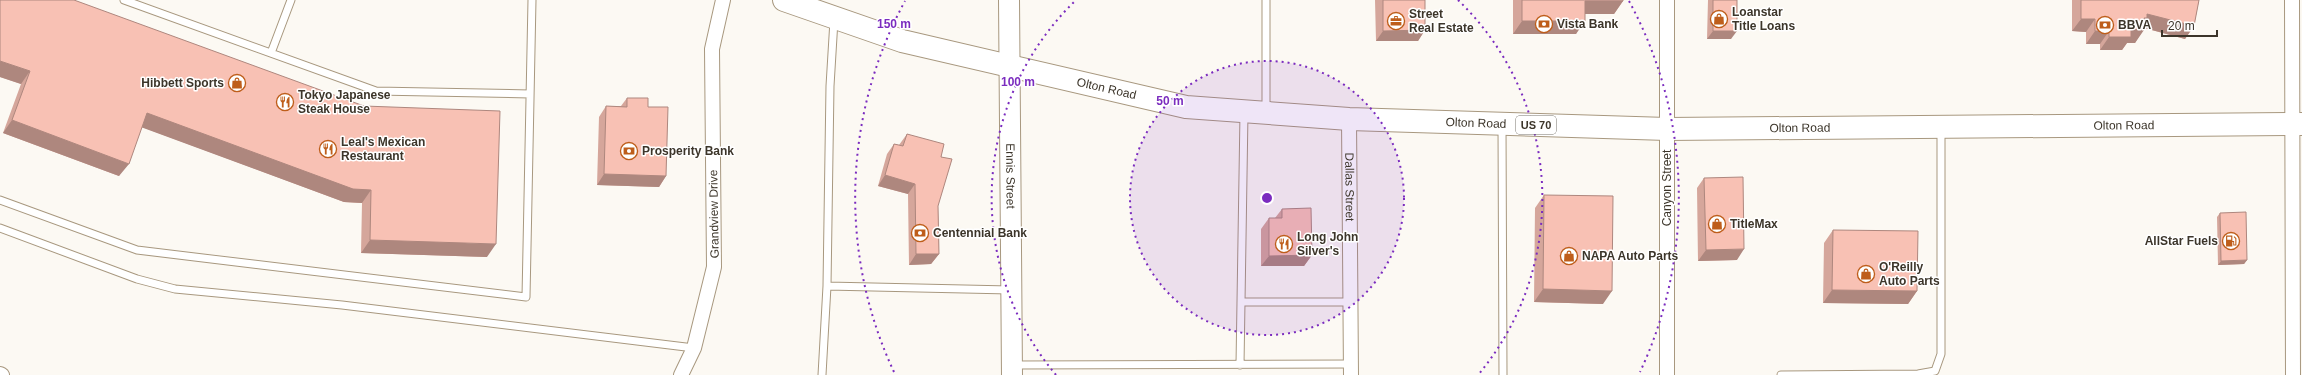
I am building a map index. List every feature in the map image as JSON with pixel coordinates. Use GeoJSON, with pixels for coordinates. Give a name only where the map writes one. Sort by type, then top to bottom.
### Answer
{"type":"FeatureCollection","features":[{"type":"Feature","properties":{"kind":"main road","name":"Olton Road"},"geometry":{"type":"LineString","coordinates":[[784,0],[902,42],[1186,107],[1349,119],[1667,129],[2297,124]]}},
{"type":"Feature","properties":{"kind":"main road","name":"Ennis Street"},"geometry":{"type":"LineString","coordinates":[[1009,0],[1008,67],[1012,370]]}},
{"type":"Feature","properties":{"kind":"street","name":"Grandview Drive"},"geometry":{"type":"LineString","coordinates":[[681,375],[694,348],[714,267],[712,49],[723,0]]}},
{"type":"Feature","properties":{"kind":"street","name":"Canyon Street"},"geometry":{"type":"LineString","coordinates":[[1667,0],[1667,375]]}},
{"type":"Feature","properties":{"kind":"street"},"geometry":{"type":"LineString","coordinates":[[2292,0],[2297,124],[2297,290],[2293,375]]}},
{"type":"Feature","properties":{"kind":"street","name":"Dallas Street"},"geometry":{"type":"LineString","coordinates":[[1349,119],[1351,370]]}},
{"type":"Feature","properties":{"kind":"lane"},"geometry":{"type":"LineString","coordinates":[[124,0],[376,91],[530,94]]}},
{"type":"Feature","properties":{"kind":"lane"},"geometry":{"type":"LineString","coordinates":[[270,53],[291,0]]}},
{"type":"Feature","properties":{"kind":"lane"},"geometry":{"type":"LineString","coordinates":[[0,200],[138,250],[526,297],[532,0]]}},
{"type":"Feature","properties":{"kind":"lane"},"geometry":{"type":"LineString","coordinates":[[1266,0],[1266,113]]}},
{"type":"Feature","properties":{"kind":"lane"},"geometry":{"type":"LineString","coordinates":[[822,375],[827,286],[830,86],[834,17]]}},
{"type":"Feature","properties":{"kind":"lane"},"geometry":{"type":"LineString","coordinates":[[1240,364],[1244,111]]}},
{"type":"Feature","properties":{"kind":"lane"},"geometry":{"type":"LineString","coordinates":[[1502,124],[1503,375]]}},
{"type":"Feature","properties":{"kind":"lane"},"geometry":{"type":"LineString","coordinates":[[1781,375],[1918,374],[1935,371],[1941,354],[1941,127]]}},
{"type":"Feature","properties":{"kind":"lane"},"geometry":{"type":"LineString","coordinates":[[0,228],[138,278],[175,289],[342,305],[694,348]]}},
{"type":"Feature","properties":{"kind":"lane"},"geometry":{"type":"LineString","coordinates":[[827,286],[1011,290]]}},
{"type":"Feature","properties":{"kind":"lane"},"geometry":{"type":"LineString","coordinates":[[1241,302],[1350,302]]}},
{"type":"Feature","properties":{"kind":"lane"},"geometry":{"type":"LineString","coordinates":[[1012,370],[1240,364],[1351,370]]}},
{"type":"Feature","properties":{"kind":"building"},"geometry":{"type":"Polygon","coordinates":[[[0,0],[74,0],[364,106],[500,111],[496,244],[370,240],[371,190],[353,189],[147,113],[129,164],[12,120],[30,71],[0,61],[0,0]]]}},
{"type":"Feature","properties":{"kind":"building","name":"Street Real Estate"},"geometry":{"type":"Polygon","coordinates":[[[1383,0],[1425,0],[1425,30],[1383,31],[1383,0]]]}},
{"type":"Feature","properties":{"kind":"building"},"geometry":{"type":"Polygon","coordinates":[[[1522,0],[1623,1],[1585,1],[1585,21],[1522,21],[1522,0]]]}},
{"type":"Feature","properties":{"kind":"building","name":"Loanstar Title Loans"},"geometry":{"type":"Polygon","coordinates":[[[1713,0],[1737,0],[1737,31],[1713,31],[1713,0]]]}},
{"type":"Feature","properties":{"kind":"building","name":"BBVA"},"geometry":{"type":"Polygon","coordinates":[[[2081,0],[2199,0],[2194,26],[2147,14],[2147,18],[2144,18],[2144,30],[2131,29],[2131,37],[2109,37],[2109,31],[2095,31],[2095,19],[2081,19],[2081,0]]]}},
{"type":"Feature","properties":{"kind":"building","name":"Prosperity Bank"},"geometry":{"type":"Polygon","coordinates":[[[627,98],[648,98],[648,107],[668,107],[666,176],[604,174],[606,106],[627,107],[627,98]]]}},
{"type":"Feature","properties":{"kind":"building","name":"Centennial Bank"},"geometry":{"type":"Polygon","coordinates":[[[907,134],[944,144],[941,157],[952,159],[938,206],[939,254],[916,254],[915,184],[885,175],[894,144],[903,146],[907,134]]]}},
{"type":"Feature","properties":{"kind":"building","name":"TitleMax"},"geometry":{"type":"Polygon","coordinates":[[[1743,177],[1744,249],[1706,250],[1704,178],[1743,177]]]}},
{"type":"Feature","properties":{"kind":"building","name":"NAPA Auto Parts"},"geometry":{"type":"Polygon","coordinates":[[[1544,195],[1613,196],[1612,291],[1543,289],[1544,195]]]}},
{"type":"Feature","properties":{"kind":"building"},"geometry":{"type":"Polygon","coordinates":[[[1311,208],[1312,255],[1269,256],[1269,218],[1282,218],[1282,209],[1311,208]]]}},
{"type":"Feature","properties":{"kind":"building","name":"AllStar Fuels"},"geometry":{"type":"Polygon","coordinates":[[[2246,212],[2247,260],[2221,261],[2220,213],[2246,212]]]}},
{"type":"Feature","properties":{"kind":"building","name":"O'Reilly Auto Parts"},"geometry":{"type":"Polygon","coordinates":[[[1833,230],[1918,231],[1917,291],[1832,290],[1833,230]]]}},
{"type":"Feature","properties":{"kind":"place","name":"Loanstar Title Loans"},"geometry":{"type":"Point","coordinates":[1719,19]}},
{"type":"Feature","properties":{"kind":"place","name":"Street Real Estate"},"geometry":{"type":"Point","coordinates":[1396,21]}},
{"type":"Feature","properties":{"kind":"place","name":"Vista Bank"},"geometry":{"type":"Point","coordinates":[1544,24]}},
{"type":"Feature","properties":{"kind":"place","name":"BBVA"},"geometry":{"type":"Point","coordinates":[2105,25]}},
{"type":"Feature","properties":{"kind":"place","name":"Hibbett Sports"},"geometry":{"type":"Point","coordinates":[237,83]}},
{"type":"Feature","properties":{"kind":"place","name":"Tokyo Japanese Steak House"},"geometry":{"type":"Point","coordinates":[285,102]}},
{"type":"Feature","properties":{"kind":"place","name":"Leal's Mexican Restaurant"},"geometry":{"type":"Point","coordinates":[328,149]}},
{"type":"Feature","properties":{"kind":"place","name":"Prosperity Bank"},"geometry":{"type":"Point","coordinates":[629,151]}},
{"type":"Feature","properties":{"kind":"place","name":"TitleMax"},"geometry":{"type":"Point","coordinates":[1717,224]}},
{"type":"Feature","properties":{"kind":"place","name":"Centennial Bank"},"geometry":{"type":"Point","coordinates":[920,233]}},
{"type":"Feature","properties":{"kind":"place","name":"AllStar Fuels"},"geometry":{"type":"Point","coordinates":[2231,241]}},
{"type":"Feature","properties":{"kind":"place","name":"Long John Silver's"},"geometry":{"type":"Point","coordinates":[1284,244]}},
{"type":"Feature","properties":{"kind":"place","name":"NAPA Auto Parts"},"geometry":{"type":"Point","coordinates":[1569,256]}},
{"type":"Feature","properties":{"kind":"place","name":"O'Reilly Auto Parts"},"geometry":{"type":"Point","coordinates":[1866,274]}}]}
